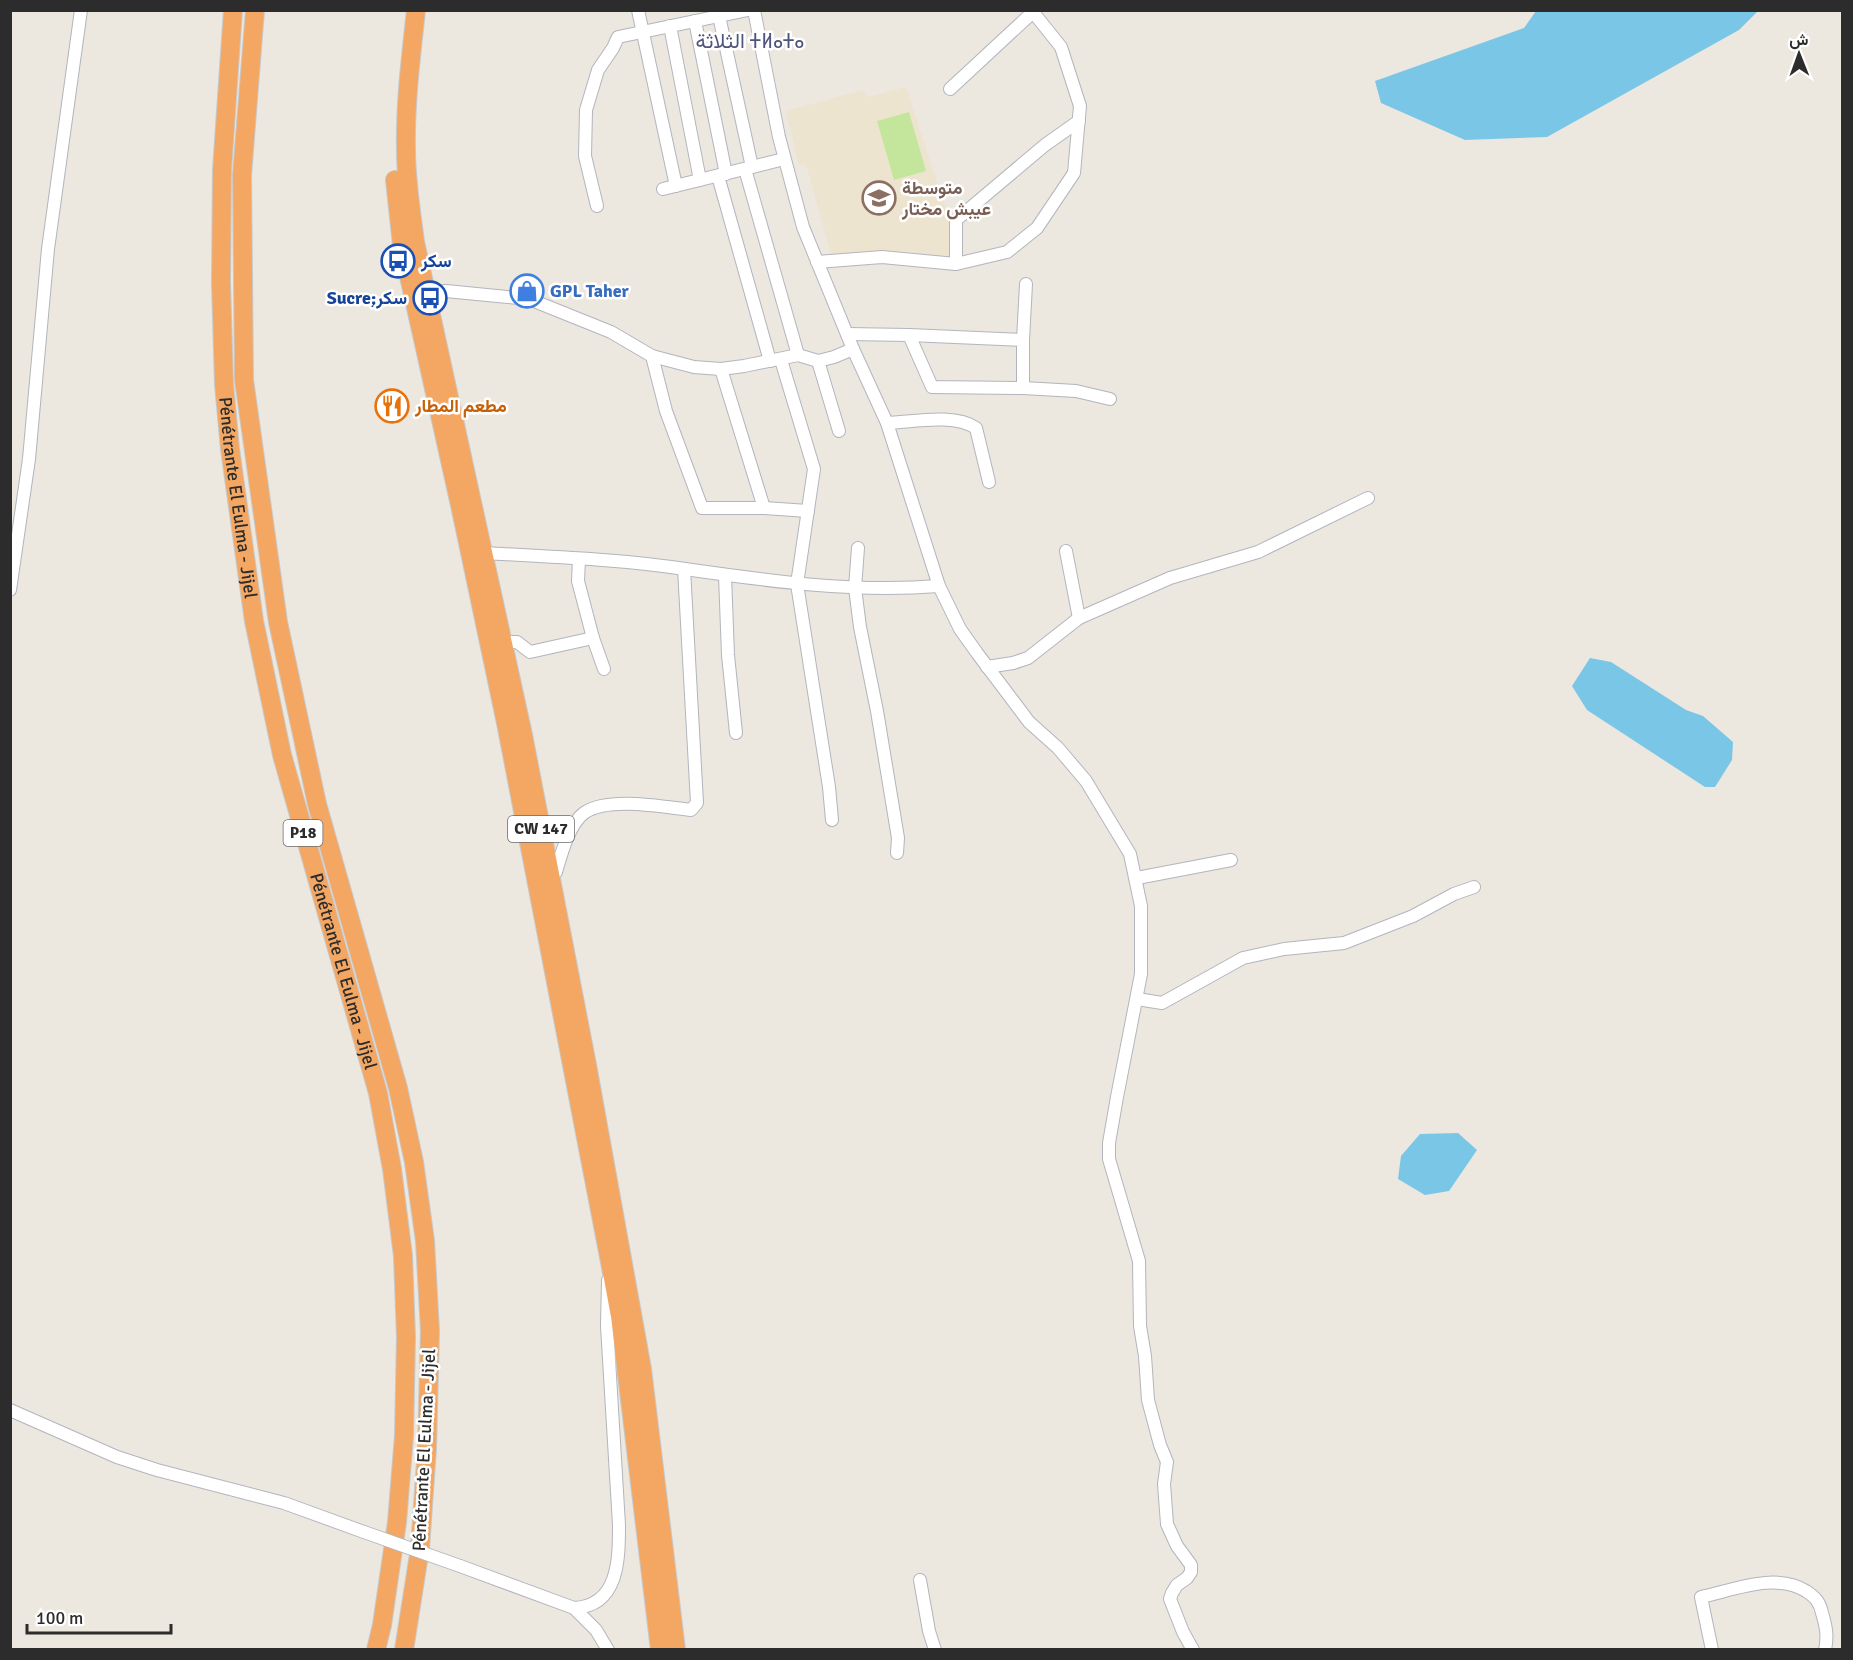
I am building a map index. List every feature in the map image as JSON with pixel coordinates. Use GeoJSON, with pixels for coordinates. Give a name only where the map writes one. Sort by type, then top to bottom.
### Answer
{"type":"FeatureCollection","features":[{"type":"Feature","properties":{"kind":"highway","name":"Pénétrante El Eulma - Jijel"},"geometry":{"type":"LineString","coordinates":[[233,10],[222,170],[221,283],[224,384],[232,461],[254,621],[279,744],[378,1093],[392,1169],[403,1256],[406,1337],[404,1436],[397,1522],[382,1625],[376,1650]]}},
{"type":"Feature","properties":{"kind":"highway","name":"Pénétrante El Eulma - Jijel"},"geometry":{"type":"LineString","coordinates":[[255,10],[242,175],[244,380],[278,622],[317,804],[398,1088],[414,1162],[425,1241],[430,1331],[427,1448],[420,1548],[404,1650]]}},
{"type":"Feature","properties":{"kind":"highway","name":"CW 147"},"geometry":{"type":"LineString","coordinates":[[403,10],[393,121],[394,169],[402,245],[506,723],[610,1262],[623,1339],[660,1650]]}},
{"type":"Feature","properties":{"kind":"highway","name":"CW 147"},"geometry":{"type":"LineString","coordinates":[[416,10],[406,105],[405,149],[415,242],[485,553],[589,1076],[642,1369],[676,1650]]}},
{"type":"Feature","properties":{"kind":"street"},"geometry":{"type":"LineString","coordinates":[[10,590],[29,459],[48,249],[81,10]]}},
{"type":"Feature","properties":{"kind":"street"},"geometry":{"type":"LineString","coordinates":[[638,10],[676,186]]}},
{"type":"Feature","properties":{"kind":"street"},"geometry":{"type":"LineString","coordinates":[[597,206],[585,156],[586,110],[598,70],[614,48],[618,37],[748,10]]}},
{"type":"Feature","properties":{"kind":"street"},"geometry":{"type":"LineString","coordinates":[[754,10],[784,159],[803,227],[853,349],[887,423],[939,586],[960,629],[987,667],[1029,722],[1058,748],[1086,781],[1130,854],[1137,878],[1143,934],[1141,974],[1109,1143],[1109,1159],[1139,1261],[1140,1326],[1145,1356],[1147,1392],[1160,1445],[1167,1462],[1164,1484],[1167,1524],[1177,1546],[1191,1565],[1191,1572],[1177,1585],[1170,1599],[1193,1650]]}},
{"type":"Feature","properties":{"kind":"street"},"geometry":{"type":"LineString","coordinates":[[817,262],[882,257],[956,264],[1007,252],[1037,228],[1074,173],[1080,106],[1061,47],[1032,11],[950,89]]}},
{"type":"Feature","properties":{"kind":"street"},"geometry":{"type":"LineString","coordinates":[[719,16],[749,168],[798,355]]}},
{"type":"Feature","properties":{"kind":"street"},"geometry":{"type":"LineString","coordinates":[[695,21],[722,175],[775,360],[814,470],[797,584],[829,787],[832,820]]}},
{"type":"Feature","properties":{"kind":"street"},"geometry":{"type":"LineString","coordinates":[[669,26],[700,180]]}},
{"type":"Feature","properties":{"kind":"street"},"geometry":{"type":"LineString","coordinates":[[956,264],[956,220],[1045,145],[1079,121]]}},
{"type":"Feature","properties":{"kind":"street"},"geometry":{"type":"LineString","coordinates":[[663,189],[784,159]]}},
{"type":"Feature","properties":{"kind":"street"},"geometry":{"type":"LineString","coordinates":[[1023,388],[1026,284]]}},
{"type":"Feature","properties":{"kind":"street"},"geometry":{"type":"LineString","coordinates":[[426,294],[446,291],[529,300],[611,332],[652,356],[694,367],[722,369],[798,355],[818,361],[853,349]]}},
{"type":"Feature","properties":{"kind":"street"},"geometry":{"type":"LineString","coordinates":[[847,334],[1023,340]]}},
{"type":"Feature","properties":{"kind":"street"},"geometry":{"type":"LineString","coordinates":[[909,335],[932,387],[1076,391],[1110,399]]}},
{"type":"Feature","properties":{"kind":"street"},"geometry":{"type":"LineString","coordinates":[[652,356],[666,411],[702,508],[808,511]]}},
{"type":"Feature","properties":{"kind":"street"},"geometry":{"type":"LineString","coordinates":[[818,361],[839,431]]}},
{"type":"Feature","properties":{"kind":"street"},"geometry":{"type":"LineString","coordinates":[[722,369],[764,508]]}},
{"type":"Feature","properties":{"kind":"street"},"geometry":{"type":"LineString","coordinates":[[887,423],[956,419],[968,422],[976,428],[989,482]]}},
{"type":"Feature","properties":{"kind":"street"},"geometry":{"type":"LineString","coordinates":[[987,667],[1028,658],[1079,618],[1170,578],[1258,552],[1368,498]]}},
{"type":"Feature","properties":{"kind":"street"},"geometry":{"type":"LineString","coordinates":[[858,548],[855,588],[898,838],[897,853]]}},
{"type":"Feature","properties":{"kind":"street"},"geometry":{"type":"LineString","coordinates":[[1066,551],[1079,618]]}},
{"type":"Feature","properties":{"kind":"street"},"geometry":{"type":"LineString","coordinates":[[485,553],[684,569],[797,584],[855,588],[939,586]]}},
{"type":"Feature","properties":{"kind":"street"},"geometry":{"type":"LineString","coordinates":[[579,559],[578,581],[604,669]]}},
{"type":"Feature","properties":{"kind":"street"},"geometry":{"type":"LineString","coordinates":[[550,875],[556,872],[567,836],[584,813],[601,807],[633,804],[691,810],[697,803],[684,569]]}},
{"type":"Feature","properties":{"kind":"street"},"geometry":{"type":"LineString","coordinates":[[725,576],[728,655],[736,733]]}},
{"type":"Feature","properties":{"kind":"street"},"geometry":{"type":"LineString","coordinates":[[503,642],[517,642],[530,652],[593,638]]}},
{"type":"Feature","properties":{"kind":"street"},"geometry":{"type":"LineString","coordinates":[[1137,878],[1231,860]]}},
{"type":"Feature","properties":{"kind":"street"},"geometry":{"type":"LineString","coordinates":[[1137,999],[1162,1003],[1243,958],[1284,949],[1344,943],[1413,916],[1454,894],[1474,887]]}},
{"type":"Feature","properties":{"kind":"street"},"geometry":{"type":"LineString","coordinates":[[574,1608],[590,1606],[603,1597],[612,1583],[618,1556],[619,1525],[607,1326],[610,1262]]}},
{"type":"Feature","properties":{"kind":"street"},"geometry":{"type":"LineString","coordinates":[[10,1410],[127,1460],[178,1477],[291,1505],[574,1608],[596,1630],[608,1650]]}},
{"type":"Feature","properties":{"kind":"street"},"geometry":{"type":"LineString","coordinates":[[920,1580],[929,1631],[935,1650]]}},
{"type":"Feature","properties":{"kind":"street"},"geometry":{"type":"LineString","coordinates":[[1712,1650],[1701,1597],[1770,1582],[1787,1582],[1813,1596],[1821,1605],[1827,1632],[1825,1650]]}},
{"type":"Feature","properties":{"kind":"shaded area","name":"متوسطة عيبش مختار"},"geometry":{"type":"Polygon","coordinates":[[[906,87],[953,231],[952,256],[920,258],[915,251],[831,254],[806,164],[799,165],[786,111],[862,90],[868,97],[906,87]]]}},
{"type":"Feature","properties":{"kind":"green space"},"geometry":{"type":"Polygon","coordinates":[[[909,112],[926,171],[894,180],[877,121],[909,112]]]}},
{"type":"Feature","properties":{"kind":"water"},"geometry":{"type":"Polygon","coordinates":[[[1536,11],[1758,11],[1739,30],[1547,137],[1465,140],[1381,103],[1375,81],[1524,28],[1536,11]]]}},
{"type":"Feature","properties":{"kind":"water"},"geometry":{"type":"Polygon","coordinates":[[[1590,658],[1611,662],[1686,710],[1703,716],[1733,742],[1732,760],[1715,787],[1705,787],[1587,710],[1572,686],[1590,658]]]}},
{"type":"Feature","properties":{"kind":"water"},"geometry":{"type":"Polygon","coordinates":[[[1458,1133],[1477,1150],[1449,1191],[1425,1195],[1398,1179],[1401,1156],[1420,1134],[1458,1133]]]}},
{"type":"Feature","properties":{"kind":"place","name":"متوسطة عيبش مختار"},"geometry":{"type":"Point","coordinates":[879,198]}},
{"type":"Feature","properties":{"kind":"place","name":"سكر"},"geometry":{"type":"Point","coordinates":[398,261]}},
{"type":"Feature","properties":{"kind":"place","name":"GPL Taher"},"geometry":{"type":"Point","coordinates":[527,291]}},
{"type":"Feature","properties":{"kind":"place","name":"Sucre;سكر"},"geometry":{"type":"Point","coordinates":[430,298]}},
{"type":"Feature","properties":{"kind":"place","name":"مطعم المطار"},"geometry":{"type":"Point","coordinates":[392,406]}},
{"type":"Feature","properties":{"kind":"district","name":"الثلاثة ⵜⵍⴰⵜⴰ"},"geometry":{"type":"Point","coordinates":[750,41]}}]}
